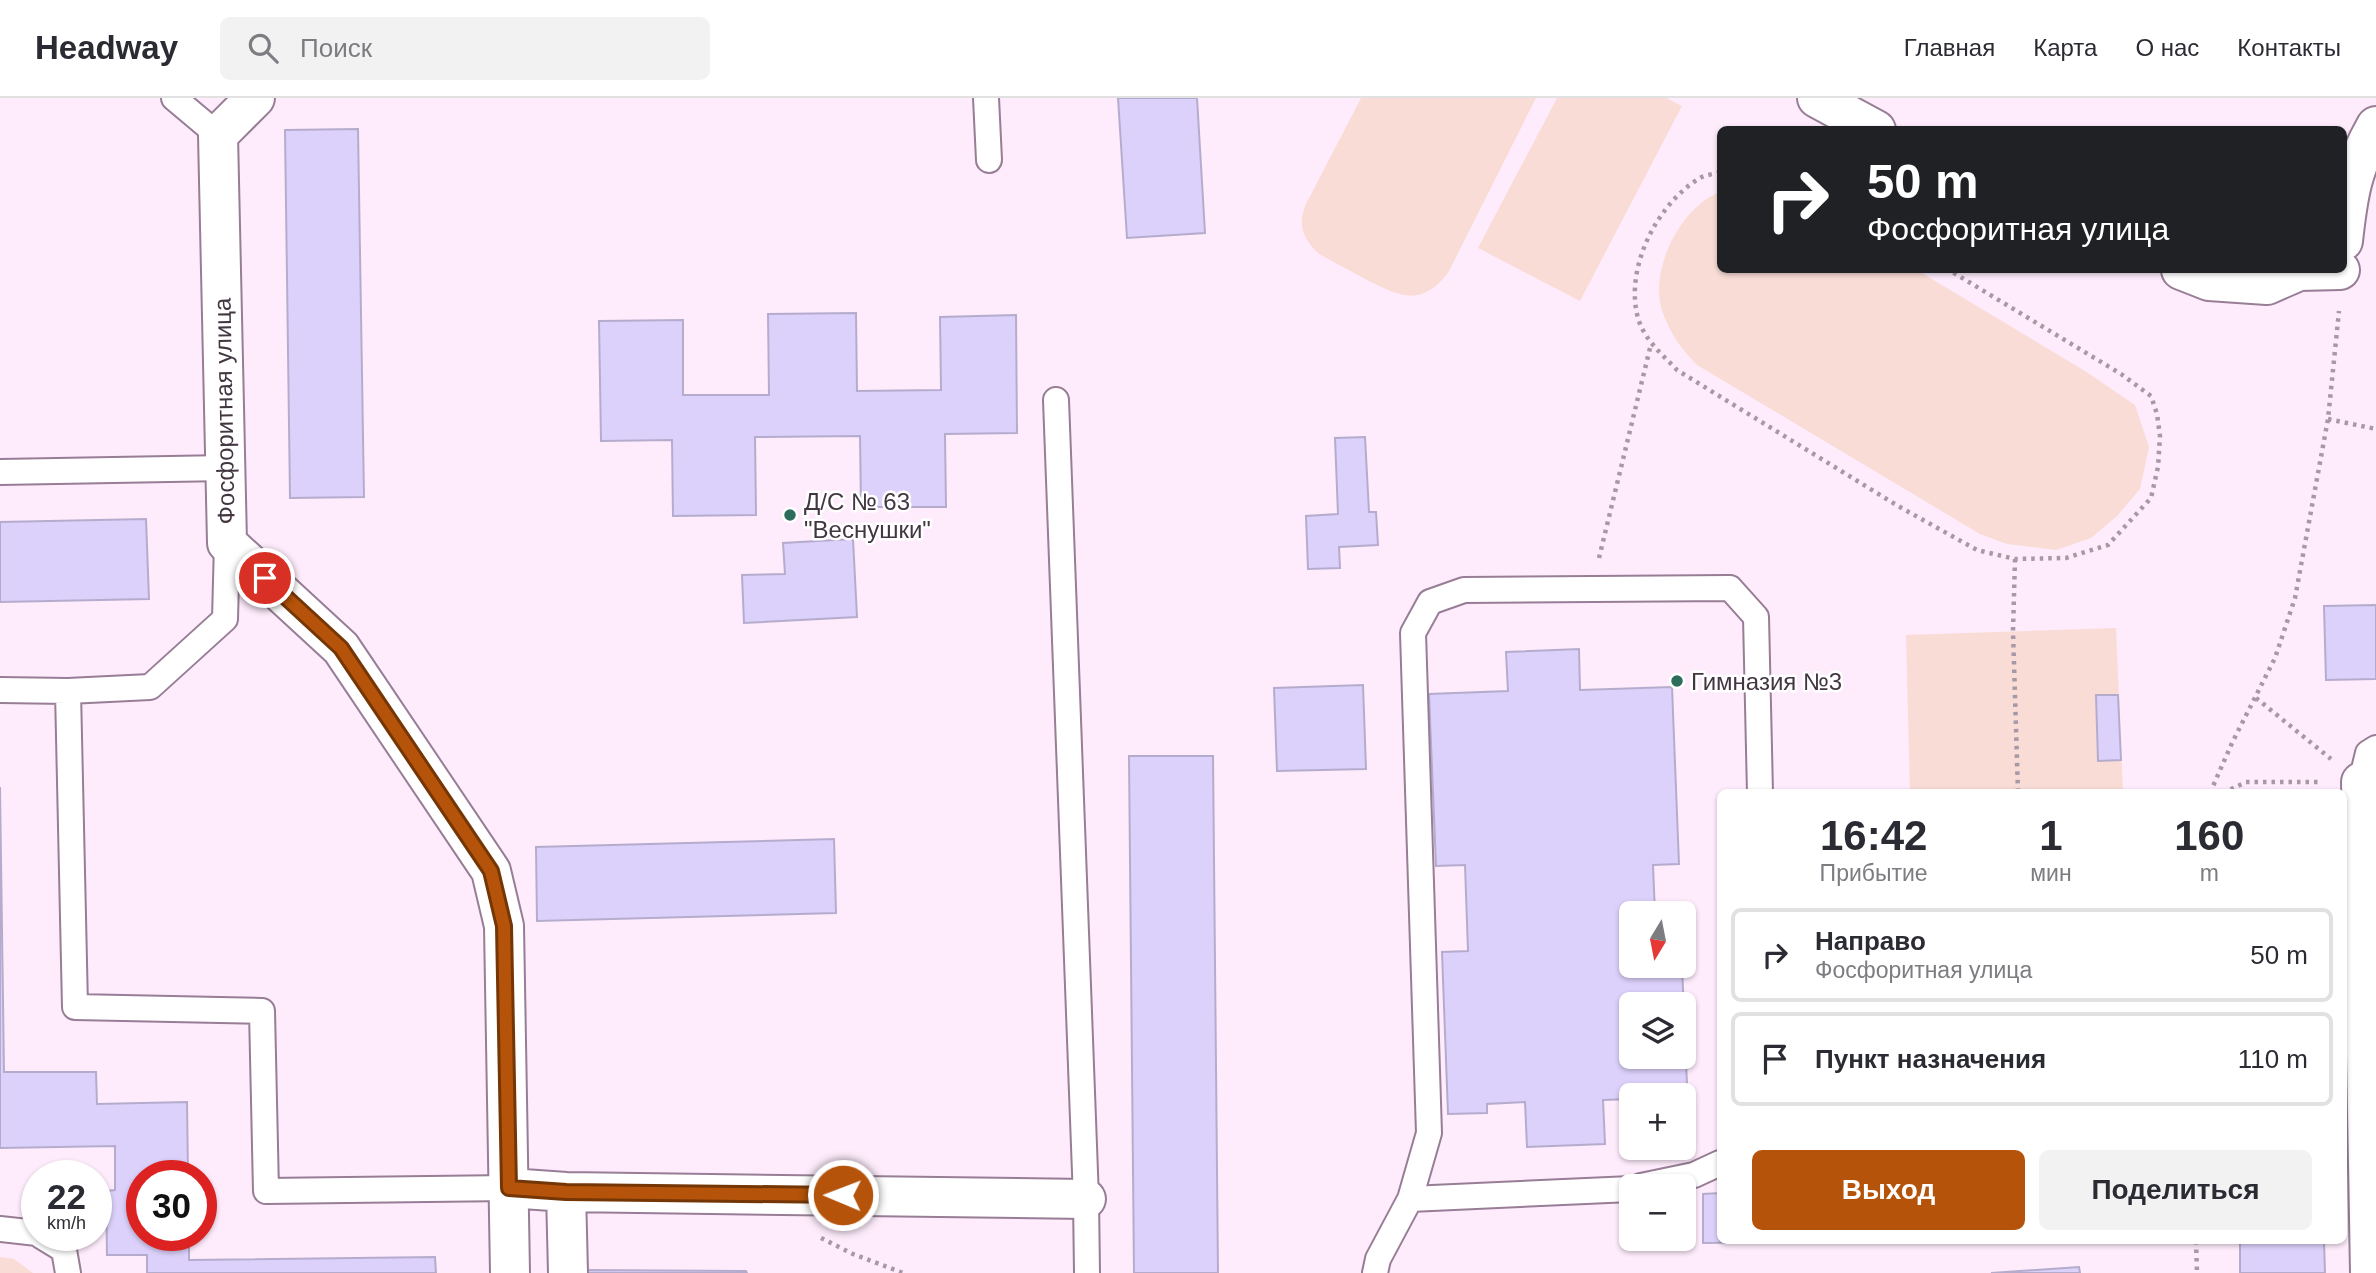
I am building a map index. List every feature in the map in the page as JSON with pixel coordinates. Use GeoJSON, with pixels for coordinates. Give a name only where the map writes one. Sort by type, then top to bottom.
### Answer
{"type":"FeatureCollection","features":[{"type":"Feature","properties":{"kind":"street"},"geometry":{"type":"LineString","coordinates":[[218,135],[255,98]]}},
{"type":"Feature","properties":{"kind":"street"},"geometry":{"type":"LineString","coordinates":[[1817,98],[1869,126]]}},
{"type":"Feature","properties":{"kind":"street"},"geometry":{"type":"LineString","coordinates":[[2347,201],[2360,153],[2376,127]]}},
{"type":"Feature","properties":{"kind":"street","name":"Фосфоритная улица"},"geometry":{"type":"LineString","coordinates":[[218,135],[227,542],[341,648],[491,871],[504,926],[510,1273]]}},
{"type":"Feature","properties":{"kind":"street"},"geometry":{"type":"LineString","coordinates":[[2189,273],[2209,281],[2267,285],[2294,273]]}},
{"type":"Feature","properties":{"kind":"street"},"geometry":{"type":"LineString","coordinates":[[2304,273],[2339,287]]}},
{"type":"Feature","properties":{"kind":"street"},"geometry":{"type":"LineString","coordinates":[[2361,782],[2370,1273]]}},
{"type":"Feature","properties":{"kind":"street"},"geometry":{"type":"LineString","coordinates":[[509,1188],[566,1192],[1086,1199]]}},
{"type":"Feature","properties":{"kind":"street"},"geometry":{"type":"LineString","coordinates":[[566,1192],[568,1273]]}},
{"type":"Feature","properties":{"kind":"lane"},"geometry":{"type":"LineString","coordinates":[[174,98],[218,135]]}},
{"type":"Feature","properties":{"kind":"lane"},"geometry":{"type":"LineString","coordinates":[[986,98],[989,160]]}},
{"type":"Feature","properties":{"kind":"lane"},"geometry":{"type":"LineString","coordinates":[[1056,400],[1087,1273]]}},
{"type":"Feature","properties":{"kind":"lane"},"geometry":{"type":"LineString","coordinates":[[0,472],[226,468]]}},
{"type":"Feature","properties":{"kind":"lane"},"geometry":{"type":"LineString","coordinates":[[0,690],[68,691],[150,687],[225,619],[227,542]]}},
{"type":"Feature","properties":{"kind":"lane"},"geometry":{"type":"LineString","coordinates":[[1375,1273],[1378,1259],[1410,1199],[1429,1133],[1413,633],[1430,602],[1464,590],[1730,588],[1756,617],[1760,789]]}},
{"type":"Feature","properties":{"kind":"lane"},"geometry":{"type":"LineString","coordinates":[[68,691],[75,1007],[262,1011],[267,1191],[509,1188]]}},
{"type":"Feature","properties":{"kind":"lane"},"geometry":{"type":"LineString","coordinates":[[2361,782],[2368,753],[2376,748]]}},
{"type":"Feature","properties":{"kind":"lane"},"geometry":{"type":"LineString","coordinates":[[1696,1174],[1717,1164]]}},
{"type":"Feature","properties":{"kind":"lane"},"geometry":{"type":"LineString","coordinates":[[1410,1199],[1619,1190]]}},
{"type":"Feature","properties":{"kind":"lane"},"geometry":{"type":"LineString","coordinates":[[0,1229],[21,1232]]}},
{"type":"Feature","properties":{"kind":"lane"},"geometry":{"type":"LineString","coordinates":[[64,1251],[68,1273]]}},
{"type":"Feature","properties":{"kind":"path"},"geometry":{"type":"LineString","coordinates":[[1717,174],[1700,178],[1669,204],[1647,237],[1636,280],[1637,314],[1651,344],[1678,370],[1898,506],[1977,550],[2015,559],[2066,558],[2108,545],[2151,498],[2158,467],[2160,436],[2151,396],[2121,374],[1954,273]]}},
{"type":"Feature","properties":{"kind":"path"},"geometry":{"type":"LineString","coordinates":[[2212,789],[2275,658],[2295,598],[2328,418],[2339,287]]}},
{"type":"Feature","properties":{"kind":"path"},"geometry":{"type":"LineString","coordinates":[[1591,589],[1651,344]]}},
{"type":"Feature","properties":{"kind":"path"},"geometry":{"type":"LineString","coordinates":[[2328,418],[2376,429]]}},
{"type":"Feature","properties":{"kind":"path"},"geometry":{"type":"LineString","coordinates":[[2015,559],[2013,631],[2018,789]]}},
{"type":"Feature","properties":{"kind":"path"},"geometry":{"type":"LineString","coordinates":[[2256,698],[2361,782]]}},
{"type":"Feature","properties":{"kind":"path"},"geometry":{"type":"LineString","coordinates":[[2231,789],[2246,782],[2361,782]]}},
{"type":"Feature","properties":{"kind":"path"},"geometry":{"type":"LineString","coordinates":[[2196,1244],[2197,1273]]}},
{"type":"Feature","properties":{"kind":"shaded area"},"geometry":{"type":"Polygon","coordinates":[[[1361,98],[1536,98],[1448,273],[1429,291],[1419,295],[1410,296],[1390,291],[1319,254],[1303,231],[1302,218],[1306,204],[1361,98]]]}},
{"type":"Feature","properties":{"kind":"shaded area"},"geometry":{"type":"Polygon","coordinates":[[[1557,98],[1666,98],[1682,106],[1580,301],[1478,248],[1557,98]]]}},
{"type":"Feature","properties":{"kind":"shaded area"},"geometry":{"type":"Polygon","coordinates":[[[1717,194],[1717,273],[1922,273],[2085,371],[2135,405],[2149,447],[2140,489],[2117,516],[2091,538],[2056,550],[2007,544],[1980,534],[1697,365],[1668,326],[1659,294],[1664,259],[1672,241],[1681,225],[1706,200],[1717,194]]]}},
{"type":"Feature","properties":{"kind":"shaded area"},"geometry":{"type":"Polygon","coordinates":[[[2116,628],[2123,789],[1910,789],[1906,635],[2116,628]]]}},
{"type":"Feature","properties":{"kind":"shaded area"},"geometry":{"type":"Polygon","coordinates":[[[0,1257],[14,1259],[33,1273],[0,1273],[0,1257]]]}},
{"type":"Feature","properties":{"kind":"building"},"geometry":{"type":"Polygon","coordinates":[[[1118,98],[1197,98],[1205,233],[1127,238],[1118,98]]]}},
{"type":"Feature","properties":{"kind":"building"},"geometry":{"type":"Polygon","coordinates":[[[358,129],[364,497],[290,498],[285,130],[358,129]]]}},
{"type":"Feature","properties":{"kind":"building"},"geometry":{"type":"Polygon","coordinates":[[[856,313],[857,391],[941,390],[940,317],[1016,315],[1017,433],[945,434],[946,507],[861,507],[860,436],[755,437],[756,515],[673,516],[672,440],[601,441],[599,321],[683,320],[683,395],[769,395],[768,314],[856,313]]]}},
{"type":"Feature","properties":{"kind":"building"},"geometry":{"type":"Polygon","coordinates":[[[1365,437],[1369,512],[1376,512],[1378,545],[1339,547],[1340,568],[1308,569],[1306,516],[1338,514],[1335,438],[1365,437]]]}},
{"type":"Feature","properties":{"kind":"building"},"geometry":{"type":"Polygon","coordinates":[[[146,519],[149,599],[0,602],[0,522],[146,519]]]}},
{"type":"Feature","properties":{"kind":"building"},"geometry":{"type":"Polygon","coordinates":[[[853,539],[857,617],[744,623],[742,575],[785,574],[783,543],[853,539]]]}},
{"type":"Feature","properties":{"kind":"building"},"geometry":{"type":"Polygon","coordinates":[[[2376,605],[2376,679],[2326,680],[2324,606],[2376,605]]]}},
{"type":"Feature","properties":{"kind":"building"},"geometry":{"type":"Polygon","coordinates":[[[1579,649],[1580,690],[1672,687],[1679,864],[1653,865],[1654,901],[1619,901],[1619,978],[1683,978],[1683,992],[1619,992],[1619,1069],[1686,1069],[1687,1083],[1619,1083],[1619,1099],[1603,1100],[1605,1144],[1527,1147],[1525,1102],[1487,1104],[1487,1113],[1448,1114],[1442,952],[1468,951],[1465,865],[1436,866],[1429,694],[1508,691],[1506,652],[1579,649]]]}},
{"type":"Feature","properties":{"kind":"building"},"geometry":{"type":"Polygon","coordinates":[[[1363,685],[1366,769],[1277,771],[1274,688],[1363,685]]]}},
{"type":"Feature","properties":{"kind":"building"},"geometry":{"type":"Polygon","coordinates":[[[2096,695],[2118,695],[2121,760],[2098,761],[2096,695]]]}},
{"type":"Feature","properties":{"kind":"building"},"geometry":{"type":"Polygon","coordinates":[[[1129,756],[1213,756],[1218,1273],[1134,1273],[1129,756]]]}},
{"type":"Feature","properties":{"kind":"building"},"geometry":{"type":"Polygon","coordinates":[[[0,787],[4,1072],[96,1072],[97,1104],[187,1102],[188,1160],[126,1160],[126,1251],[189,1251],[189,1260],[435,1257],[436,1273],[147,1273],[147,1255],[107,1255],[107,1251],[112,1251],[115,1146],[0,1148],[0,787]]]}},
{"type":"Feature","properties":{"kind":"building"},"geometry":{"type":"Polygon","coordinates":[[[834,839],[836,913],[537,921],[536,847],[834,839]]]}},
{"type":"Feature","properties":{"kind":"building"},"geometry":{"type":"Polygon","coordinates":[[[1717,1193],[1717,1243],[1703,1243],[1703,1194],[1717,1193]]]}},
{"type":"Feature","properties":{"kind":"building"},"geometry":{"type":"Polygon","coordinates":[[[2240,1244],[2324,1244],[2325,1273],[2240,1273],[2240,1244]]]}},
{"type":"Feature","properties":{"kind":"building"},"geometry":{"type":"Polygon","coordinates":[[[2079,1267],[2080,1273],[1991,1273],[2079,1267]]]}},
{"type":"Feature","properties":{"kind":"building"},"geometry":{"type":"Polygon","coordinates":[[[584,1270],[746,1271],[747,1273],[584,1273],[584,1270]]]}},
{"type":"Feature","properties":{"kind":"place","name":"Д/С № 63 \"Веснушки\""},"geometry":{"type":"Point","coordinates":[790,515]}},
{"type":"Feature","properties":{"kind":"place","name":"Гимназия №3"},"geometry":{"type":"Point","coordinates":[1677,681]}},
{"type":"Feature","properties":{"kind":"route"},"geometry":{"type":"LineString","coordinates":[[265,578],[341,648],[491,871],[504,926],[509,1188],[566,1192],[843,1195]]}}]}
